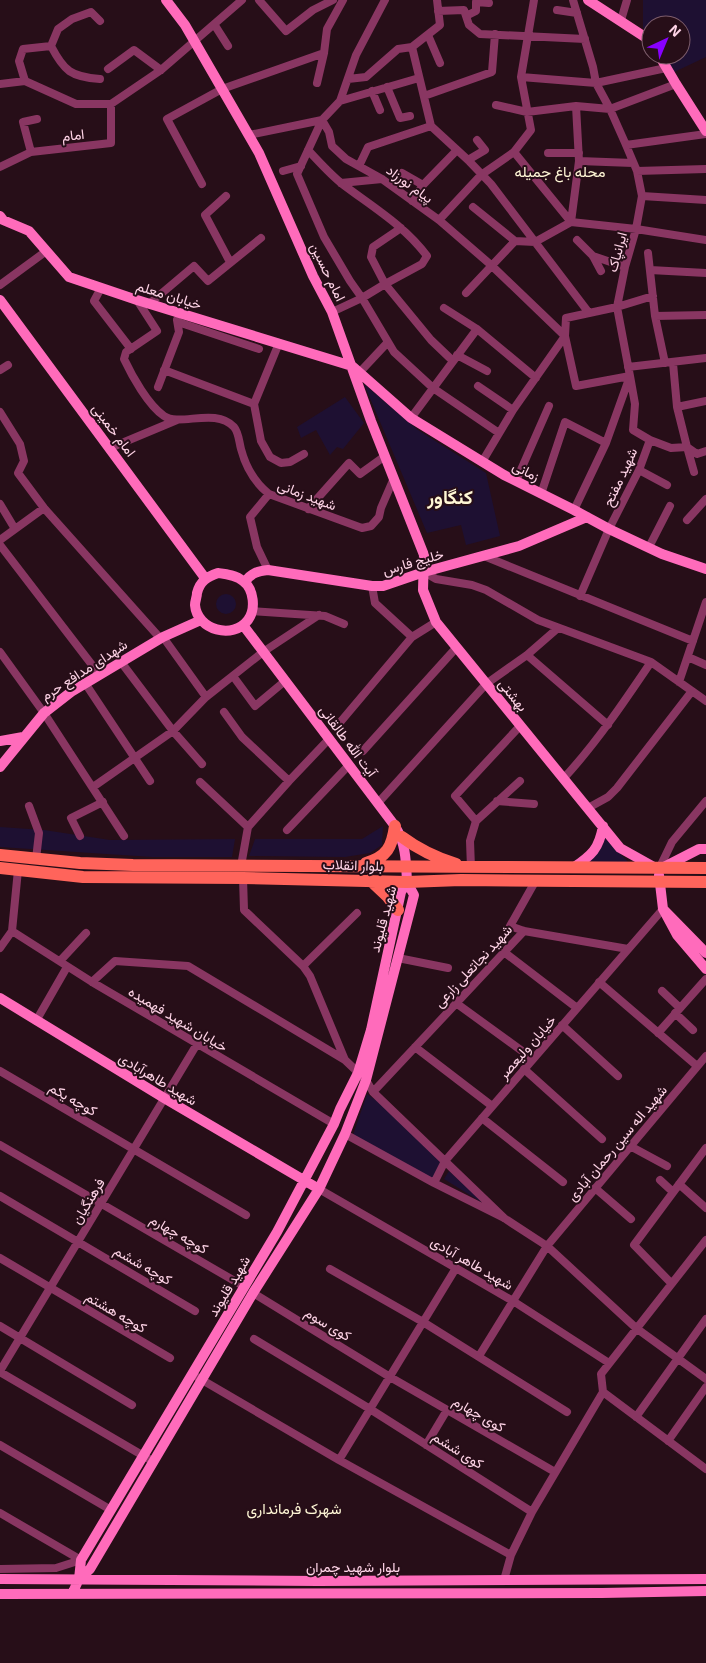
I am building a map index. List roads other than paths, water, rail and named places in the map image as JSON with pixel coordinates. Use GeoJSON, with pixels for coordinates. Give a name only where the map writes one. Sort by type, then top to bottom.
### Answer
{"type":"FeatureCollection","features":[{"type":"Feature","properties":{"kind":"main road","name":"امام حسین"},"geometry":{"type":"LineString","coordinates":[[166,0],[185,25],[249,135],[313,276],[332,312],[356,370],[385,456],[424,555],[424,572]]}},
{"type":"Feature","properties":{"kind":"main road"},"geometry":{"type":"LineString","coordinates":[[588,0],[641,34]]}},
{"type":"Feature","properties":{"kind":"main road"},"geometry":{"type":"LineString","coordinates":[[664,65],[706,133]]}},
{"type":"Feature","properties":{"kind":"main road","name":"خیابان معلم"},"geometry":{"type":"LineString","coordinates":[[0,216],[3,220],[29,231],[69,277],[149,304],[177,317],[279,343],[356,370]]}},
{"type":"Feature","properties":{"kind":"main road","name":"امام خمینی"},"geometry":{"type":"LineString","coordinates":[[0,300],[205,578]]}},
{"type":"Feature","properties":{"kind":"main road","name":"زمانی"},"geometry":{"type":"LineString","coordinates":[[356,370],[411,418],[482,462],[609,529],[662,554],[706,569]]}},
{"type":"Feature","properties":{"kind":"main road","name":"خلیج فارس"},"geometry":{"type":"LineString","coordinates":[[268,570],[372,586],[383,586],[424,572],[518,546],[587,517]]}},
{"type":"Feature","properties":{"kind":"main road"},"geometry":{"type":"LineString","coordinates":[[245,582],[249,576],[258,571],[268,570]]}},
{"type":"Feature","properties":{"kind":"main road","name":"بهشتی"},"geometry":{"type":"LineString","coordinates":[[424,572],[424,590],[436,622],[456,648],[620,848],[660,876]]}},
{"type":"Feature","properties":{"kind":"main road"},"geometry":{"type":"LineString","coordinates":[[218,573],[231,575],[245,582],[253,601],[249,619],[234,629],[216,630],[201,620],[195,604],[198,589],[205,578],[218,573]]}},
{"type":"Feature","properties":{"kind":"main road","name":"شهدای مدافع حرم"},"geometry":{"type":"LineString","coordinates":[[0,767],[44,713],[85,683],[161,638],[201,620]]}},
{"type":"Feature","properties":{"kind":"main road","name":"آیت الله طالقانی"},"geometry":{"type":"LineString","coordinates":[[242,625],[398,831],[406,856],[408,882]]}},
{"type":"Feature","properties":{"kind":"main road"},"geometry":{"type":"LineString","coordinates":[[0,741],[23,737]]}},
{"type":"Feature","properties":{"kind":"main road"},"geometry":{"type":"LineString","coordinates":[[572,868],[593,853],[598,845],[602,826]]}},
{"type":"Feature","properties":{"kind":"main road"},"geometry":{"type":"LineString","coordinates":[[353,867],[380,859],[388,850],[398,831],[415,847],[442,860],[469,868]]}},
{"type":"Feature","properties":{"kind":"main road"},"geometry":{"type":"LineString","coordinates":[[706,849],[699,849],[660,876],[663,909],[677,935],[706,970]]}},
{"type":"Feature","properties":{"kind":"main road","name":"بلوار انقلاب"},"geometry":{"type":"LineString","coordinates":[[0,855],[80,863],[408,882],[660,876],[706,868]]}},
{"type":"Feature","properties":{"kind":"main road","name":"بلوار انقلاب"},"geometry":{"type":"LineString","coordinates":[[0,868],[83,877],[353,867],[572,868],[706,882]]}},
{"type":"Feature","properties":{"kind":"main road"},"geometry":{"type":"LineString","coordinates":[[370,880],[388,897],[398,910]]}},
{"type":"Feature","properties":{"kind":"main road","name":"شهید قلیوند"},"geometry":{"type":"LineString","coordinates":[[79,1579],[90,1569],[202,1380],[340,1109],[362,1076],[401,892],[408,882]]}},
{"type":"Feature","properties":{"kind":"main road","name":"شهید قلیوند"},"geometry":{"type":"LineString","coordinates":[[72,1594],[79,1579],[81,1560],[192,1374],[320,1189],[345,1134],[398,958],[414,895],[408,882]]}},
{"type":"Feature","properties":{"kind":"main road"},"geometry":{"type":"LineString","coordinates":[[663,909],[706,954]]}},
{"type":"Feature","properties":{"kind":"main road","name":"شهید طاهرآبادی"},"geometry":{"type":"LineString","coordinates":[[0,998],[164,1098],[320,1189]]}},
{"type":"Feature","properties":{"kind":"main road"},"geometry":{"type":"LineString","coordinates":[[334,1124],[345,1134]]}},
{"type":"Feature","properties":{"kind":"main road","name":"بلوار شهید چمران"},"geometry":{"type":"LineString","coordinates":[[0,1579],[318,1581],[706,1579]]}},
{"type":"Feature","properties":{"kind":"main road","name":"بلوار شهید چمران"},"geometry":{"type":"LineString","coordinates":[[0,1594],[706,1592]]}},
{"type":"Feature","properties":{"kind":"street"},"geometry":{"type":"LineString","coordinates":[[0,84],[25,81],[76,104],[111,104],[162,70],[242,0]]}},
{"type":"Feature","properties":{"kind":"street"},"geometry":{"type":"LineString","coordinates":[[259,0],[286,31],[313,10],[333,0]]}},
{"type":"Feature","properties":{"kind":"street"},"geometry":{"type":"LineString","coordinates":[[317,83],[327,29],[344,0]]}},
{"type":"Feature","properties":{"kind":"street"},"geometry":{"type":"LineString","coordinates":[[385,0],[356,55],[340,101],[322,120],[297,174],[324,236],[394,352],[433,388],[499,433]]}},
{"type":"Feature","properties":{"kind":"street"},"geometry":{"type":"LineString","coordinates":[[348,79],[366,77],[398,49],[412,47],[440,25],[437,0]]}},
{"type":"Feature","properties":{"kind":"street"},"geometry":{"type":"LineString","coordinates":[[439,220],[481,175],[514,152],[531,130],[522,76],[534,0]]}},
{"type":"Feature","properties":{"kind":"street","name":"ایرانپاک"},"geometry":{"type":"LineString","coordinates":[[573,0],[596,83],[610,109],[637,171],[642,196],[617,307],[635,404],[633,430],[650,440]]}},
{"type":"Feature","properties":{"kind":"street"},"geometry":{"type":"LineString","coordinates":[[621,20],[627,0]]}},
{"type":"Feature","properties":{"kind":"street"},"geometry":{"type":"LineString","coordinates":[[466,16],[476,11],[476,2],[489,3]]}},
{"type":"Feature","properties":{"kind":"street"},"geometry":{"type":"LineString","coordinates":[[438,11],[464,10],[468,25],[480,34],[585,39]]}},
{"type":"Feature","properties":{"kind":"street"},"geometry":{"type":"LineString","coordinates":[[557,10],[577,13]]}},
{"type":"Feature","properties":{"kind":"street"},"geometry":{"type":"LineString","coordinates":[[51,46],[58,29],[72,19],[90,12],[100,22]]}},
{"type":"Feature","properties":{"kind":"street"},"geometry":{"type":"LineString","coordinates":[[214,24],[228,46]]}},
{"type":"Feature","properties":{"kind":"street"},"geometry":{"type":"LineString","coordinates":[[424,96],[492,72],[495,34]]}},
{"type":"Feature","properties":{"kind":"street"},"geometry":{"type":"LineString","coordinates":[[428,35],[440,63]]}},
{"type":"Feature","properties":{"kind":"street"},"geometry":{"type":"LineString","coordinates":[[51,46],[60,63],[69,72],[87,78],[100,79]]}},
{"type":"Feature","properties":{"kind":"street"},"geometry":{"type":"LineString","coordinates":[[25,81],[19,61],[23,49],[51,46]]}},
{"type":"Feature","properties":{"kind":"street"},"geometry":{"type":"LineString","coordinates":[[412,47],[431,126],[491,184],[589,313]]}},
{"type":"Feature","properties":{"kind":"street"},"geometry":{"type":"LineString","coordinates":[[108,69],[134,50],[162,70]]}},
{"type":"Feature","properties":{"kind":"street"},"geometry":{"type":"LineString","coordinates":[[202,184],[166,119],[222,89],[324,53]]}},
{"type":"Feature","properties":{"kind":"street"},"geometry":{"type":"LineString","coordinates":[[522,76],[596,83],[666,68]]}},
{"type":"Feature","properties":{"kind":"street"},"geometry":{"type":"LineString","coordinates":[[340,101],[419,78]]}},
{"type":"Feature","properties":{"kind":"street"},"geometry":{"type":"LineString","coordinates":[[496,105],[527,112],[576,106],[610,109],[676,84]]}},
{"type":"Feature","properties":{"kind":"street"},"geometry":{"type":"LineString","coordinates":[[387,87],[400,118],[410,116]]}},
{"type":"Feature","properties":{"kind":"street"},"geometry":{"type":"LineString","coordinates":[[372,92],[380,110]]}},
{"type":"Feature","properties":{"kind":"street","name":"امام"},"geometry":{"type":"LineString","coordinates":[[0,167],[31,152],[111,143],[111,104]]}},
{"type":"Feature","properties":{"kind":"street"},"geometry":{"type":"LineString","coordinates":[[571,222],[579,157],[576,106]]}},
{"type":"Feature","properties":{"kind":"street"},"geometry":{"type":"LineString","coordinates":[[31,152],[23,122],[37,119]]}},
{"type":"Feature","properties":{"kind":"street"},"geometry":{"type":"LineString","coordinates":[[249,135],[322,120]]}},
{"type":"Feature","properties":{"kind":"street","name":"پیام نورزاد"},"geometry":{"type":"LineString","coordinates":[[322,120],[332,146],[346,159],[382,178],[439,220],[491,265],[565,336]]}},
{"type":"Feature","properties":{"kind":"street"},"geometry":{"type":"LineString","coordinates":[[359,166],[368,147],[431,126]]}},
{"type":"Feature","properties":{"kind":"street"},"geometry":{"type":"LineString","coordinates":[[626,145],[706,133]]}},
{"type":"Feature","properties":{"kind":"street"},"geometry":{"type":"LineString","coordinates":[[468,160],[485,150],[477,140]]}},
{"type":"Feature","properties":{"kind":"street"},"geometry":{"type":"LineString","coordinates":[[308,150],[327,171],[401,228],[419,245],[427,256],[422,264],[362,298],[332,312]]}},
{"type":"Feature","properties":{"kind":"street"},"geometry":{"type":"LineString","coordinates":[[412,201],[423,185],[457,150]]}},
{"type":"Feature","properties":{"kind":"street"},"geometry":{"type":"LineString","coordinates":[[514,152],[571,222]]}},
{"type":"Feature","properties":{"kind":"street"},"geometry":{"type":"LineString","coordinates":[[548,153],[633,163]]}},
{"type":"Feature","properties":{"kind":"street"},"geometry":{"type":"LineString","coordinates":[[283,171],[301,166]]}},
{"type":"Feature","properties":{"kind":"street"},"geometry":{"type":"LineString","coordinates":[[637,171],[706,169]]}},
{"type":"Feature","properties":{"kind":"street"},"geometry":{"type":"LineString","coordinates":[[402,173],[423,185]]}},
{"type":"Feature","properties":{"kind":"street"},"geometry":{"type":"LineString","coordinates":[[342,183],[382,178]]}},
{"type":"Feature","properties":{"kind":"street"},"geometry":{"type":"LineString","coordinates":[[226,196],[205,215],[230,262]]}},
{"type":"Feature","properties":{"kind":"street"},"geometry":{"type":"LineString","coordinates":[[642,196],[706,200]]}},
{"type":"Feature","properties":{"kind":"street"},"geometry":{"type":"LineString","coordinates":[[473,207],[515,241],[534,242],[571,222],[636,229],[706,240]]}},
{"type":"Feature","properties":{"kind":"street"},"geometry":{"type":"LineString","coordinates":[[401,228],[373,247],[371,257],[384,284],[431,340],[455,358],[487,371]]}},
{"type":"Feature","properties":{"kind":"street"},"geometry":{"type":"LineString","coordinates":[[149,304],[194,266],[208,280],[260,238]]}},
{"type":"Feature","properties":{"kind":"street"},"geometry":{"type":"LineString","coordinates":[[577,240],[593,256],[601,271]]}},
{"type":"Feature","properties":{"kind":"street"},"geometry":{"type":"LineString","coordinates":[[466,293],[515,241]]}},
{"type":"Feature","properties":{"kind":"street"},"geometry":{"type":"LineString","coordinates":[[0,285],[46,252]]}},
{"type":"Feature","properties":{"kind":"street"},"geometry":{"type":"LineString","coordinates":[[648,253],[655,316],[669,363],[677,407],[694,472]]}},
{"type":"Feature","properties":{"kind":"street"},"geometry":{"type":"LineString","coordinates":[[593,256],[625,267]]}},
{"type":"Feature","properties":{"kind":"street"},"geometry":{"type":"LineString","coordinates":[[650,270],[706,273]]}},
{"type":"Feature","properties":{"kind":"street"},"geometry":{"type":"LineString","coordinates":[[102,288],[94,300],[131,349]]}},
{"type":"Feature","properties":{"kind":"street"},"geometry":{"type":"LineString","coordinates":[[630,376],[576,386],[565,336],[566,318],[617,307],[653,296]]}},
{"type":"Feature","properties":{"kind":"street"},"geometry":{"type":"LineString","coordinates":[[137,300],[156,331],[126,352],[124,359],[130,372],[153,405],[164,417],[177,420]]}},
{"type":"Feature","properties":{"kind":"street"},"geometry":{"type":"LineString","coordinates":[[444,308],[477,329],[536,378]]}},
{"type":"Feature","properties":{"kind":"street"},"geometry":{"type":"LineString","coordinates":[[655,316],[706,315]]}},
{"type":"Feature","properties":{"kind":"street"},"geometry":{"type":"LineString","coordinates":[[158,387],[179,332],[177,317],[259,349]]}},
{"type":"Feature","properties":{"kind":"street"},"geometry":{"type":"LineString","coordinates":[[411,418],[477,329]]}},
{"type":"Feature","properties":{"kind":"street"},"geometry":{"type":"LineString","coordinates":[[482,462],[513,410],[565,336]]}},
{"type":"Feature","properties":{"kind":"street"},"geometry":{"type":"LineString","coordinates":[[356,370],[388,342]]}},
{"type":"Feature","properties":{"kind":"street"},"geometry":{"type":"LineString","coordinates":[[279,343],[254,404],[261,441],[270,457],[281,463],[290,462],[304,454]]}},
{"type":"Feature","properties":{"kind":"street"},"geometry":{"type":"LineString","coordinates":[[628,367],[706,358]]}},
{"type":"Feature","properties":{"kind":"street"},"geometry":{"type":"LineString","coordinates":[[0,370],[8,365]]}},
{"type":"Feature","properties":{"kind":"street"},"geometry":{"type":"LineString","coordinates":[[164,370],[254,404]]}},
{"type":"Feature","properties":{"kind":"street"},"geometry":{"type":"LineString","coordinates":[[574,510],[606,442],[630,376]]}},
{"type":"Feature","properties":{"kind":"street"},"geometry":{"type":"LineString","coordinates":[[478,386],[513,410]]}},
{"type":"Feature","properties":{"kind":"street"},"geometry":{"type":"LineString","coordinates":[[677,407],[706,401]]}},
{"type":"Feature","properties":{"kind":"street"},"geometry":{"type":"LineString","coordinates":[[516,481],[549,406]]}},
{"type":"Feature","properties":{"kind":"street"},"geometry":{"type":"LineString","coordinates":[[0,412],[20,444],[24,461],[18,473],[44,508],[161,638],[206,697]]}},
{"type":"Feature","properties":{"kind":"street","name":"شهید زمانی"},"geometry":{"type":"LineString","coordinates":[[177,420],[200,417],[225,421],[234,427],[239,436],[248,470],[258,485],[269,494],[362,528],[372,526],[379,517],[394,478]]}},
{"type":"Feature","properties":{"kind":"street"},"geometry":{"type":"LineString","coordinates":[[110,448],[177,420]]}},
{"type":"Feature","properties":{"kind":"street"},"geometry":{"type":"LineString","coordinates":[[541,494],[565,422],[606,442]]}},
{"type":"Feature","properties":{"kind":"street","name":"شهید مفتح"},"geometry":{"type":"LineString","coordinates":[[580,596],[609,529],[640,470],[650,440],[671,448],[687,447],[697,454],[706,451]]}},
{"type":"Feature","properties":{"kind":"street"},"geometry":{"type":"LineString","coordinates":[[308,509],[349,463],[360,474],[385,456]]}},
{"type":"Feature","properties":{"kind":"street"},"geometry":{"type":"LineString","coordinates":[[640,470],[667,485]]}},
{"type":"Feature","properties":{"kind":"street"},"geometry":{"type":"LineString","coordinates":[[268,570],[257,547],[250,517],[269,494]]}},
{"type":"Feature","properties":{"kind":"street"},"geometry":{"type":"LineString","coordinates":[[687,520],[706,499]]}},
{"type":"Feature","properties":{"kind":"street"},"geometry":{"type":"LineString","coordinates":[[0,504],[15,529]]}},
{"type":"Feature","properties":{"kind":"street"},"geometry":{"type":"LineString","coordinates":[[649,547],[670,506]]}},
{"type":"Feature","properties":{"kind":"street"},"geometry":{"type":"LineString","coordinates":[[0,540],[44,508]]}},
{"type":"Feature","properties":{"kind":"street"},"geometry":{"type":"LineString","coordinates":[[0,545],[99,674]]}},
{"type":"Feature","properties":{"kind":"street"},"geometry":{"type":"LineString","coordinates":[[484,556],[693,641]]}},
{"type":"Feature","properties":{"kind":"street"},"geometry":{"type":"LineString","coordinates":[[424,572],[436,579],[472,584],[538,620],[651,662],[706,701]]}},
{"type":"Feature","properties":{"kind":"street"},"geometry":{"type":"LineString","coordinates":[[372,586],[375,603],[412,638]]}},
{"type":"Feature","properties":{"kind":"street"},"geometry":{"type":"LineString","coordinates":[[679,682],[705,606]]}},
{"type":"Feature","properties":{"kind":"street"},"geometry":{"type":"LineString","coordinates":[[252,610],[319,615],[344,624]]}},
{"type":"Feature","properties":{"kind":"street"},"geometry":{"type":"LineString","coordinates":[[93,787],[173,731],[206,697],[263,652],[319,615]]}},
{"type":"Feature","properties":{"kind":"street"},"geometry":{"type":"LineString","coordinates":[[337,726],[412,638],[436,622]]}},
{"type":"Feature","properties":{"kind":"street"},"geometry":{"type":"LineString","coordinates":[[378,803],[486,684],[527,655],[558,628]]}},
{"type":"Feature","properties":{"kind":"street"},"geometry":{"type":"LineString","coordinates":[[363,751],[456,648]]}},
{"type":"Feature","properties":{"kind":"street"},"geometry":{"type":"LineString","coordinates":[[0,652],[44,713],[124,836]]}},
{"type":"Feature","properties":{"kind":"street"},"geometry":{"type":"LineString","coordinates":[[527,655],[608,725]]}},
{"type":"Feature","properties":{"kind":"street"},"geometry":{"type":"LineString","coordinates":[[688,657],[706,665]]}},
{"type":"Feature","properties":{"kind":"street"},"geometry":{"type":"LineString","coordinates":[[122,662],[173,731],[202,764]]}},
{"type":"Feature","properties":{"kind":"street"},"geometry":{"type":"LineString","coordinates":[[564,778],[608,725],[651,662]]}},
{"type":"Feature","properties":{"kind":"street"},"geometry":{"type":"LineString","coordinates":[[233,676],[256,706],[285,681]]}},
{"type":"Feature","properties":{"kind":"street"},"geometry":{"type":"LineString","coordinates":[[85,683],[150,781]]}},
{"type":"Feature","properties":{"kind":"street"},"geometry":{"type":"LineString","coordinates":[[588,808],[608,797],[617,788],[692,691]]}},
{"type":"Feature","properties":{"kind":"street"},"geometry":{"type":"LineString","coordinates":[[224,712],[242,738],[289,781]]}},
{"type":"Feature","properties":{"kind":"street"},"geometry":{"type":"LineString","coordinates":[[476,821],[455,796],[520,726]]}},
{"type":"Feature","properties":{"kind":"street"},"geometry":{"type":"LineString","coordinates":[[329,739],[248,827],[242,872],[244,910],[310,976],[345,1060]]}},
{"type":"Feature","properties":{"kind":"street"},"geometry":{"type":"LineString","coordinates":[[287,830],[349,765]]}},
{"type":"Feature","properties":{"kind":"street"},"geometry":{"type":"LineString","coordinates":[[469,868],[470,841],[476,821],[520,781]]}},
{"type":"Feature","properties":{"kind":"street"},"geometry":{"type":"LineString","coordinates":[[200,782],[248,827]]}},
{"type":"Feature","properties":{"kind":"street"},"geometry":{"type":"LineString","coordinates":[[497,801],[534,804]]}},
{"type":"Feature","properties":{"kind":"street"},"geometry":{"type":"LineString","coordinates":[[660,876],[672,842],[706,801]]}},
{"type":"Feature","properties":{"kind":"street"},"geometry":{"type":"LineString","coordinates":[[80,836],[71,818],[103,802]]}},
{"type":"Feature","properties":{"kind":"street"},"geometry":{"type":"LineString","coordinates":[[29,806],[39,833],[36,859]]}},
{"type":"Feature","properties":{"kind":"street"},"geometry":{"type":"LineString","coordinates":[[0,948],[12,931],[18,870]]}},
{"type":"Feature","properties":{"kind":"street"},"geometry":{"type":"LineString","coordinates":[[524,931],[510,926],[536,880]]}},
{"type":"Feature","properties":{"kind":"street"},"geometry":{"type":"LineString","coordinates":[[628,949],[663,909]]}},
{"type":"Feature","properties":{"kind":"street"},"geometry":{"type":"LineString","coordinates":[[302,966],[357,913]]}},
{"type":"Feature","properties":{"kind":"street","name":"خیابان شهید فهمیده"},"geometry":{"type":"LineString","coordinates":[[12,931],[92,982],[334,1124]]}},
{"type":"Feature","properties":{"kind":"street","name":"شهید نجاتعلی زارعی"},"geometry":{"type":"LineString","coordinates":[[373,1092],[524,931],[628,949]]}},
{"type":"Feature","properties":{"kind":"street"},"geometry":{"type":"LineString","coordinates":[[60,961],[86,933]]}},
{"type":"Feature","properties":{"kind":"street","name":"خیابان ولیعصر"},"geometry":{"type":"LineString","coordinates":[[434,1184],[445,1161],[628,949]]}},
{"type":"Feature","properties":{"kind":"street"},"geometry":{"type":"LineString","coordinates":[[504,952],[577,1008]]}},
{"type":"Feature","properties":{"kind":"street"},"geometry":{"type":"LineString","coordinates":[[398,958],[448,968]]}},
{"type":"Feature","properties":{"kind":"street"},"geometry":{"type":"LineString","coordinates":[[92,982],[115,960],[188,966],[345,1060],[362,1076],[373,1092],[504,1218]]}},
{"type":"Feature","properties":{"kind":"street"},"geometry":{"type":"LineString","coordinates":[[36,1021],[67,967]]}},
{"type":"Feature","properties":{"kind":"street"},"geometry":{"type":"LineString","coordinates":[[658,1033],[706,978]]}},
{"type":"Feature","properties":{"kind":"street"},"geometry":{"type":"LineString","coordinates":[[599,982],[697,1066]]}},
{"type":"Feature","properties":{"kind":"street"},"geometry":{"type":"LineString","coordinates":[[662,991],[693,1030]]}},
{"type":"Feature","properties":{"kind":"street"},"geometry":{"type":"LineString","coordinates":[[456,1003],[533,1059]]}},
{"type":"Feature","properties":{"kind":"street"},"geometry":{"type":"LineString","coordinates":[[562,1025],[618,1076]]}},
{"type":"Feature","properties":{"kind":"street","name":"فرهنگیان"},"geometry":{"type":"LineString","coordinates":[[0,1371],[197,1044]]}},
{"type":"Feature","properties":{"kind":"street"},"geometry":{"type":"LineString","coordinates":[[415,1047],[492,1106]]}},
{"type":"Feature","properties":{"kind":"street","name":"شهید اله سین رحمان آبادی"},"geometry":{"type":"LineString","coordinates":[[479,1356],[547,1246],[706,1056]]}},
{"type":"Feature","properties":{"kind":"street"},"geometry":{"type":"LineString","coordinates":[[524,1069],[602,1139]]}},
{"type":"Feature","properties":{"kind":"street","name":"کوچه یکم"},"geometry":{"type":"LineString","coordinates":[[0,1071],[246,1215]]}},
{"type":"Feature","properties":{"kind":"street"},"geometry":{"type":"LineString","coordinates":[[482,1118],[563,1182]]}},
{"type":"Feature","properties":{"kind":"street"},"geometry":{"type":"LineString","coordinates":[[345,1134],[434,1184],[504,1218],[547,1246],[636,1328],[706,1379]]}},
{"type":"Feature","properties":{"kind":"street","name":"کوچه چهارم"},"geometry":{"type":"LineString","coordinates":[[0,1144],[249,1290]]}},
{"type":"Feature","properties":{"kind":"street"},"geometry":{"type":"LineString","coordinates":[[630,1146],[667,1166]]}},
{"type":"Feature","properties":{"kind":"street"},"geometry":{"type":"LineString","coordinates":[[672,1284],[634,1246],[706,1148]]}},
{"type":"Feature","properties":{"kind":"street"},"geometry":{"type":"LineString","coordinates":[[660,1180],[673,1192]]}},
{"type":"Feature","properties":{"kind":"street"},"geometry":{"type":"LineString","coordinates":[[680,1184],[706,1208]]}},
{"type":"Feature","properties":{"kind":"street"},"geometry":{"type":"LineString","coordinates":[[595,1188],[631,1219]]}},
{"type":"Feature","properties":{"kind":"street","name":"شهید طاهر آبادی"},"geometry":{"type":"LineString","coordinates":[[320,1189],[513,1301],[609,1363]]}},
{"type":"Feature","properties":{"kind":"street","name":"کوچه ششم"},"geometry":{"type":"LineString","coordinates":[[0,1196],[195,1311]]}},
{"type":"Feature","properties":{"kind":"street"},"geometry":{"type":"LineString","coordinates":[[504,1580],[511,1555],[532,1512],[603,1392],[601,1374],[706,1240]]}},
{"type":"Feature","properties":{"kind":"street","name":"کوچه هشتم"},"geometry":{"type":"LineString","coordinates":[[0,1258],[49,1289],[170,1358]]}},
{"type":"Feature","properties":{"kind":"street"},"geometry":{"type":"LineString","coordinates":[[339,1460],[456,1268]]}},
{"type":"Feature","properties":{"kind":"street"},"geometry":{"type":"LineString","coordinates":[[330,1269],[423,1322],[567,1412]]}},
{"type":"Feature","properties":{"kind":"street","name":"کوی سوم"},"geometry":{"type":"LineString","coordinates":[[249,1290],[390,1377]]}},
{"type":"Feature","properties":{"kind":"street"},"geometry":{"type":"LineString","coordinates":[[636,1417],[706,1319]]}},
{"type":"Feature","properties":{"kind":"street"},"geometry":{"type":"LineString","coordinates":[[0,1326],[132,1405]]}},
{"type":"Feature","properties":{"kind":"street","name":"کوی ششم"},"geometry":{"type":"LineString","coordinates":[[254,1339],[370,1409],[532,1512]]}},
{"type":"Feature","properties":{"kind":"street"},"geometry":{"type":"LineString","coordinates":[[0,1371],[154,1462]]}},
{"type":"Feature","properties":{"kind":"street"},"geometry":{"type":"LineString","coordinates":[[192,1374],[339,1460],[511,1555]]}},
{"type":"Feature","properties":{"kind":"street","name":"کوی چهارم"},"geometry":{"type":"LineString","coordinates":[[390,1377],[555,1472]]}},
{"type":"Feature","properties":{"kind":"street"},"geometry":{"type":"LineString","coordinates":[[668,1441],[706,1387]]}},
{"type":"Feature","properties":{"kind":"street"},"geometry":{"type":"LineString","coordinates":[[603,1392],[706,1469]]}},
{"type":"Feature","properties":{"kind":"street"},"geometry":{"type":"LineString","coordinates":[[426,1444],[448,1410]]}},
{"type":"Feature","properties":{"kind":"street"},"geometry":{"type":"LineString","coordinates":[[0,1445],[111,1510]]}},
{"type":"Feature","properties":{"kind":"street"},"geometry":{"type":"LineString","coordinates":[[0,1513],[81,1560]]}},
{"type":"Feature","properties":{"kind":"street"},"geometry":{"type":"LineString","coordinates":[[0,1569],[56,1568],[81,1560]]}},
{"type":"Feature","properties":{"kind":"district","name":"محله باغ‌ جمیله"},"geometry":{"type":"Point","coordinates":[560,172]}},
{"type":"Feature","properties":{"kind":"district","name":"کنگاور"},"geometry":{"type":"Point","coordinates":[450,497]}},
{"type":"Feature","properties":{"kind":"district","name":"شهرک فرمانداری"},"geometry":{"type":"Point","coordinates":[294,1509]}}]}
